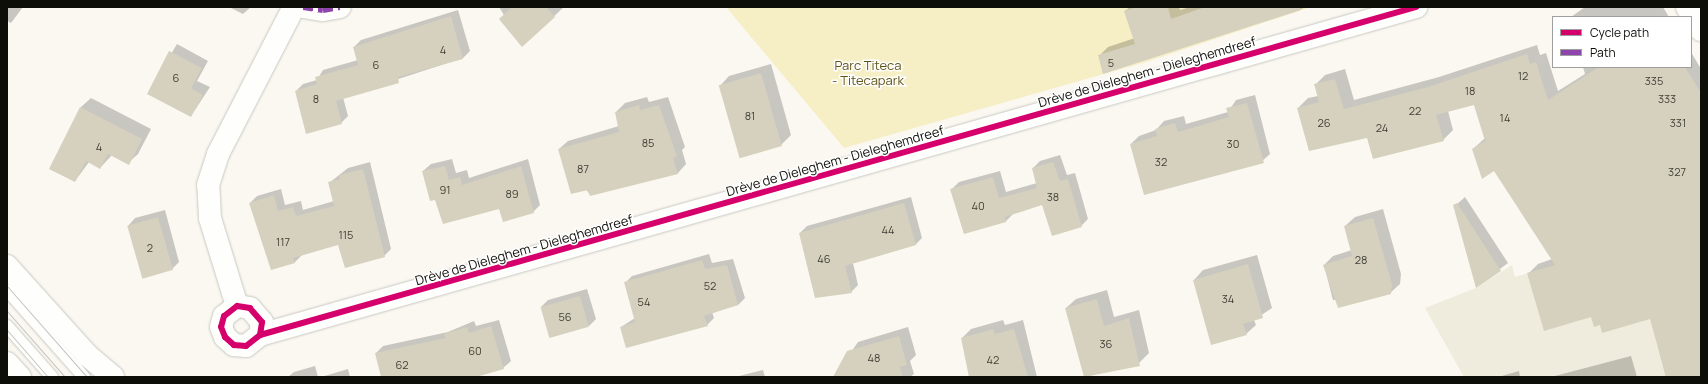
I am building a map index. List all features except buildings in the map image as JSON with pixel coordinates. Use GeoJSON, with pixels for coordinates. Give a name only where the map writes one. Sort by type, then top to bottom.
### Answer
{"type":"FeatureCollection","features":[{"type":"Feature","properties":{"kind":"street"},"geometry":{"type":"LineString","coordinates":[[260,335],[262,322],[255,311],[237,306],[210,218],[208,185],[218,154],[294,7]]}},
{"type":"Feature","properties":{"kind":"street"},"geometry":{"type":"LineString","coordinates":[[303,7],[323,10],[340,7]]}},
{"type":"Feature","properties":{"kind":"street","name":"Drève de Dieleghem - Dieleghemdreef"},"geometry":{"type":"LineString","coordinates":[[237,306],[224,316],[221,327],[225,337],[240,347],[252,344],[260,335],[1416,7]]}},
{"type":"Feature","properties":{"kind":"street"},"geometry":{"type":"LineString","coordinates":[[1687,7],[1701,30]]}},
{"type":"Feature","properties":{"kind":"street"},"geometry":{"type":"LineString","coordinates":[[7,266],[87,355],[113,377]]}},
{"type":"Feature","properties":{"kind":"street"},"geometry":{"type":"LineString","coordinates":[[7,363],[20,377]]}},
{"type":"Feature","properties":{"kind":"lane"},"geometry":{"type":"LineString","coordinates":[[7,290],[84,377]]}},
{"type":"Feature","properties":{"kind":"lane"},"geometry":{"type":"LineString","coordinates":[[7,326],[52,377]]}},
{"type":"Feature","properties":{"kind":"shaded area"},"geometry":{"type":"Polygon","coordinates":[[[1585,242],[1701,377],[1464,377],[1425,308],[1476,288],[1512,265],[1515,277],[1564,262],[1585,242]]]}},
{"type":"Feature","properties":{"kind":"green space","name":"Parc Titeca - Titecapark"},"geometry":{"type":"Polygon","coordinates":[[[726,7],[1311,7],[1146,62],[844,148],[726,7]]]}},
{"type":"Feature","properties":{"kind":"tram line"},"geometry":{"type":"LineString","coordinates":[[7,286],[87,377]]}},
{"type":"Feature","properties":{"kind":"tram line"},"geometry":{"type":"LineString","coordinates":[[7,311],[65,377]]}},
{"type":"Feature","properties":{"kind":"tram line"},"geometry":{"type":"LineString","coordinates":[[7,330],[48,377]]}},
{"type":"Feature","properties":{"kind":"marked path"},"geometry":{"type":"LineString","coordinates":[[303,7],[323,10],[340,7]]}},
{"type":"Feature","properties":{"kind":"cycle path"},"geometry":{"type":"LineString","coordinates":[[260,335],[262,322],[250,308],[237,306],[224,316],[221,327],[225,337],[234,345],[246,346],[260,335],[1416,7]]}}]}
